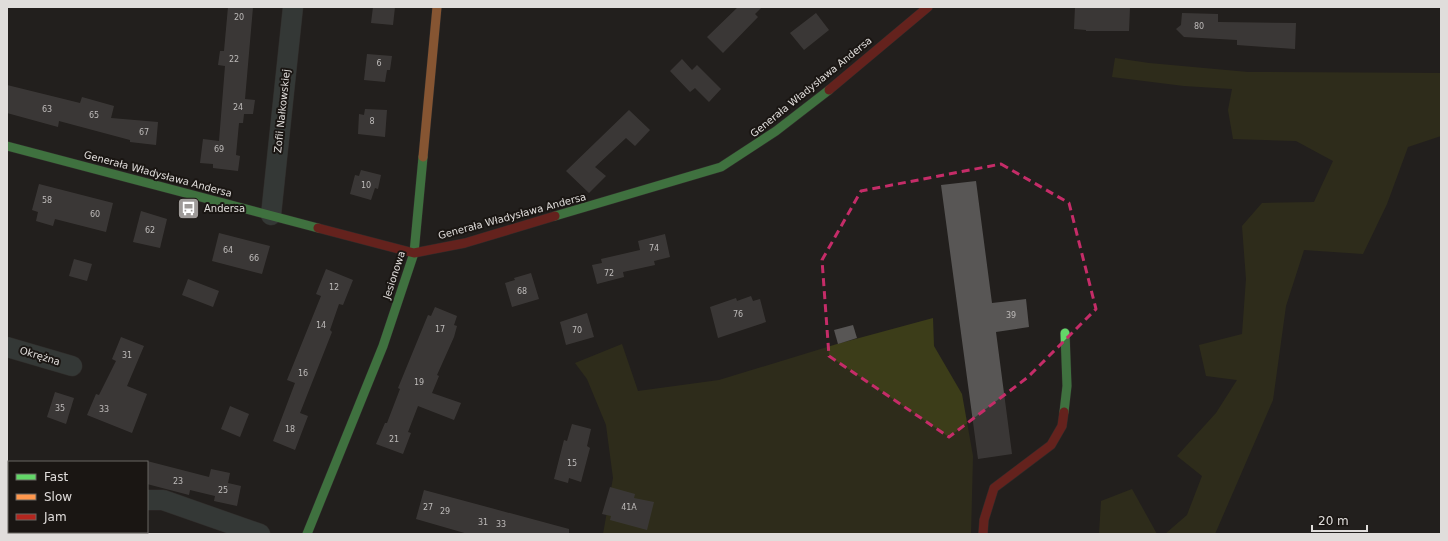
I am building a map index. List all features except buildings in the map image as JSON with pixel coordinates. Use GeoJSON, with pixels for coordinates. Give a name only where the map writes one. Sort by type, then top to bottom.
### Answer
{"type":"FeatureCollection","features":[{"type":"Feature","properties":{"kind":"street","name":"Zofii Nałkowskiej"},"geometry":{"type":"LineString","coordinates":[[271,215],[293,7]]}},
{"type":"Feature","properties":{"kind":"street","name":"Jesionowa"},"geometry":{"type":"LineString","coordinates":[[307,534],[383,346],[414,253],[437,7]]}},
{"type":"Feature","properties":{"kind":"street","name":"Generała Władysława Andersa"},"geometry":{"type":"LineString","coordinates":[[7,146],[414,253],[465,243],[721,167],[749,151],[776,131],[928,7]]}},
{"type":"Feature","properties":{"kind":"street"},"geometry":{"type":"LineString","coordinates":[[983,534],[984,520],[994,488],[1051,445],[1062,426],[1067,386],[1066,333]]}},
{"type":"Feature","properties":{"kind":"street","name":"Okrężna"},"geometry":{"type":"LineString","coordinates":[[7,347],[72,366]]}},
{"type":"Feature","properties":{"kind":"street"},"geometry":{"type":"LineString","coordinates":[[148,500],[163,500],[260,534]]}},
{"type":"Feature","properties":{"kind":"highlighted area"},"geometry":{"type":"Polygon","coordinates":[[[1001,164],[1069,203],[1096,309],[1028,377],[949,437],[829,356],[822,260],[861,191],[1001,164]]]}},
{"type":"Feature","properties":{"kind":"shaded area"},"geometry":{"type":"Polygon","coordinates":[[[1115,58],[1149,63],[1248,72],[1441,73],[1441,136],[1408,147],[1387,204],[1363,254],[1304,250],[1286,306],[1273,400],[1215,534],[1165,534],[1187,515],[1202,476],[1177,456],[1216,413],[1237,380],[1206,376],[1199,345],[1242,334],[1246,279],[1242,226],[1262,203],[1314,202],[1333,161],[1296,141],[1233,139],[1228,110],[1232,89],[1184,86],[1112,77],[1115,58]]]}},
{"type":"Feature","properties":{"kind":"shaded area"},"geometry":{"type":"Polygon","coordinates":[[[933,318],[934,346],[962,394],[973,456],[971,534],[603,534],[613,478],[606,425],[587,379],[575,363],[622,344],[638,391],[719,380],[837,344],[933,318]]]}},
{"type":"Feature","properties":{"kind":"shaded area"},"geometry":{"type":"Polygon","coordinates":[[[1132,489],[1157,534],[1099,534],[1101,501],[1132,489]]]}},
{"type":"Feature","properties":{"kind":"traffic: fast"},"geometry":{"type":"LineString","coordinates":[[555,216],[721,167],[776,131],[829,90]]}},
{"type":"Feature","properties":{"kind":"traffic: fast"},"geometry":{"type":"LineString","coordinates":[[7,146],[318,228]]}},
{"type":"Feature","properties":{"kind":"traffic: fast"},"geometry":{"type":"LineString","coordinates":[[307,534],[383,346],[414,253],[423,157]]}},
{"type":"Feature","properties":{"kind":"traffic: fast"},"geometry":{"type":"LineString","coordinates":[[1064,412],[1067,386],[1065,333]]}},
{"type":"Feature","properties":{"kind":"traffic: slow"},"geometry":{"type":"LineString","coordinates":[[423,157],[437,7]]}},
{"type":"Feature","properties":{"kind":"traffic: jam"},"geometry":{"type":"LineString","coordinates":[[829,90],[928,7]]}},
{"type":"Feature","properties":{"kind":"traffic: jam"},"geometry":{"type":"LineString","coordinates":[[318,228],[414,253],[465,243],[555,216]]}},
{"type":"Feature","properties":{"kind":"traffic: jam"},"geometry":{"type":"LineString","coordinates":[[983,534],[984,520],[994,488],[1051,445],[1062,426],[1064,412]]}},
{"type":"Feature","properties":{"kind":"place","name":"Andersa"},"geometry":{"type":"Point","coordinates":[188,208]}}]}
